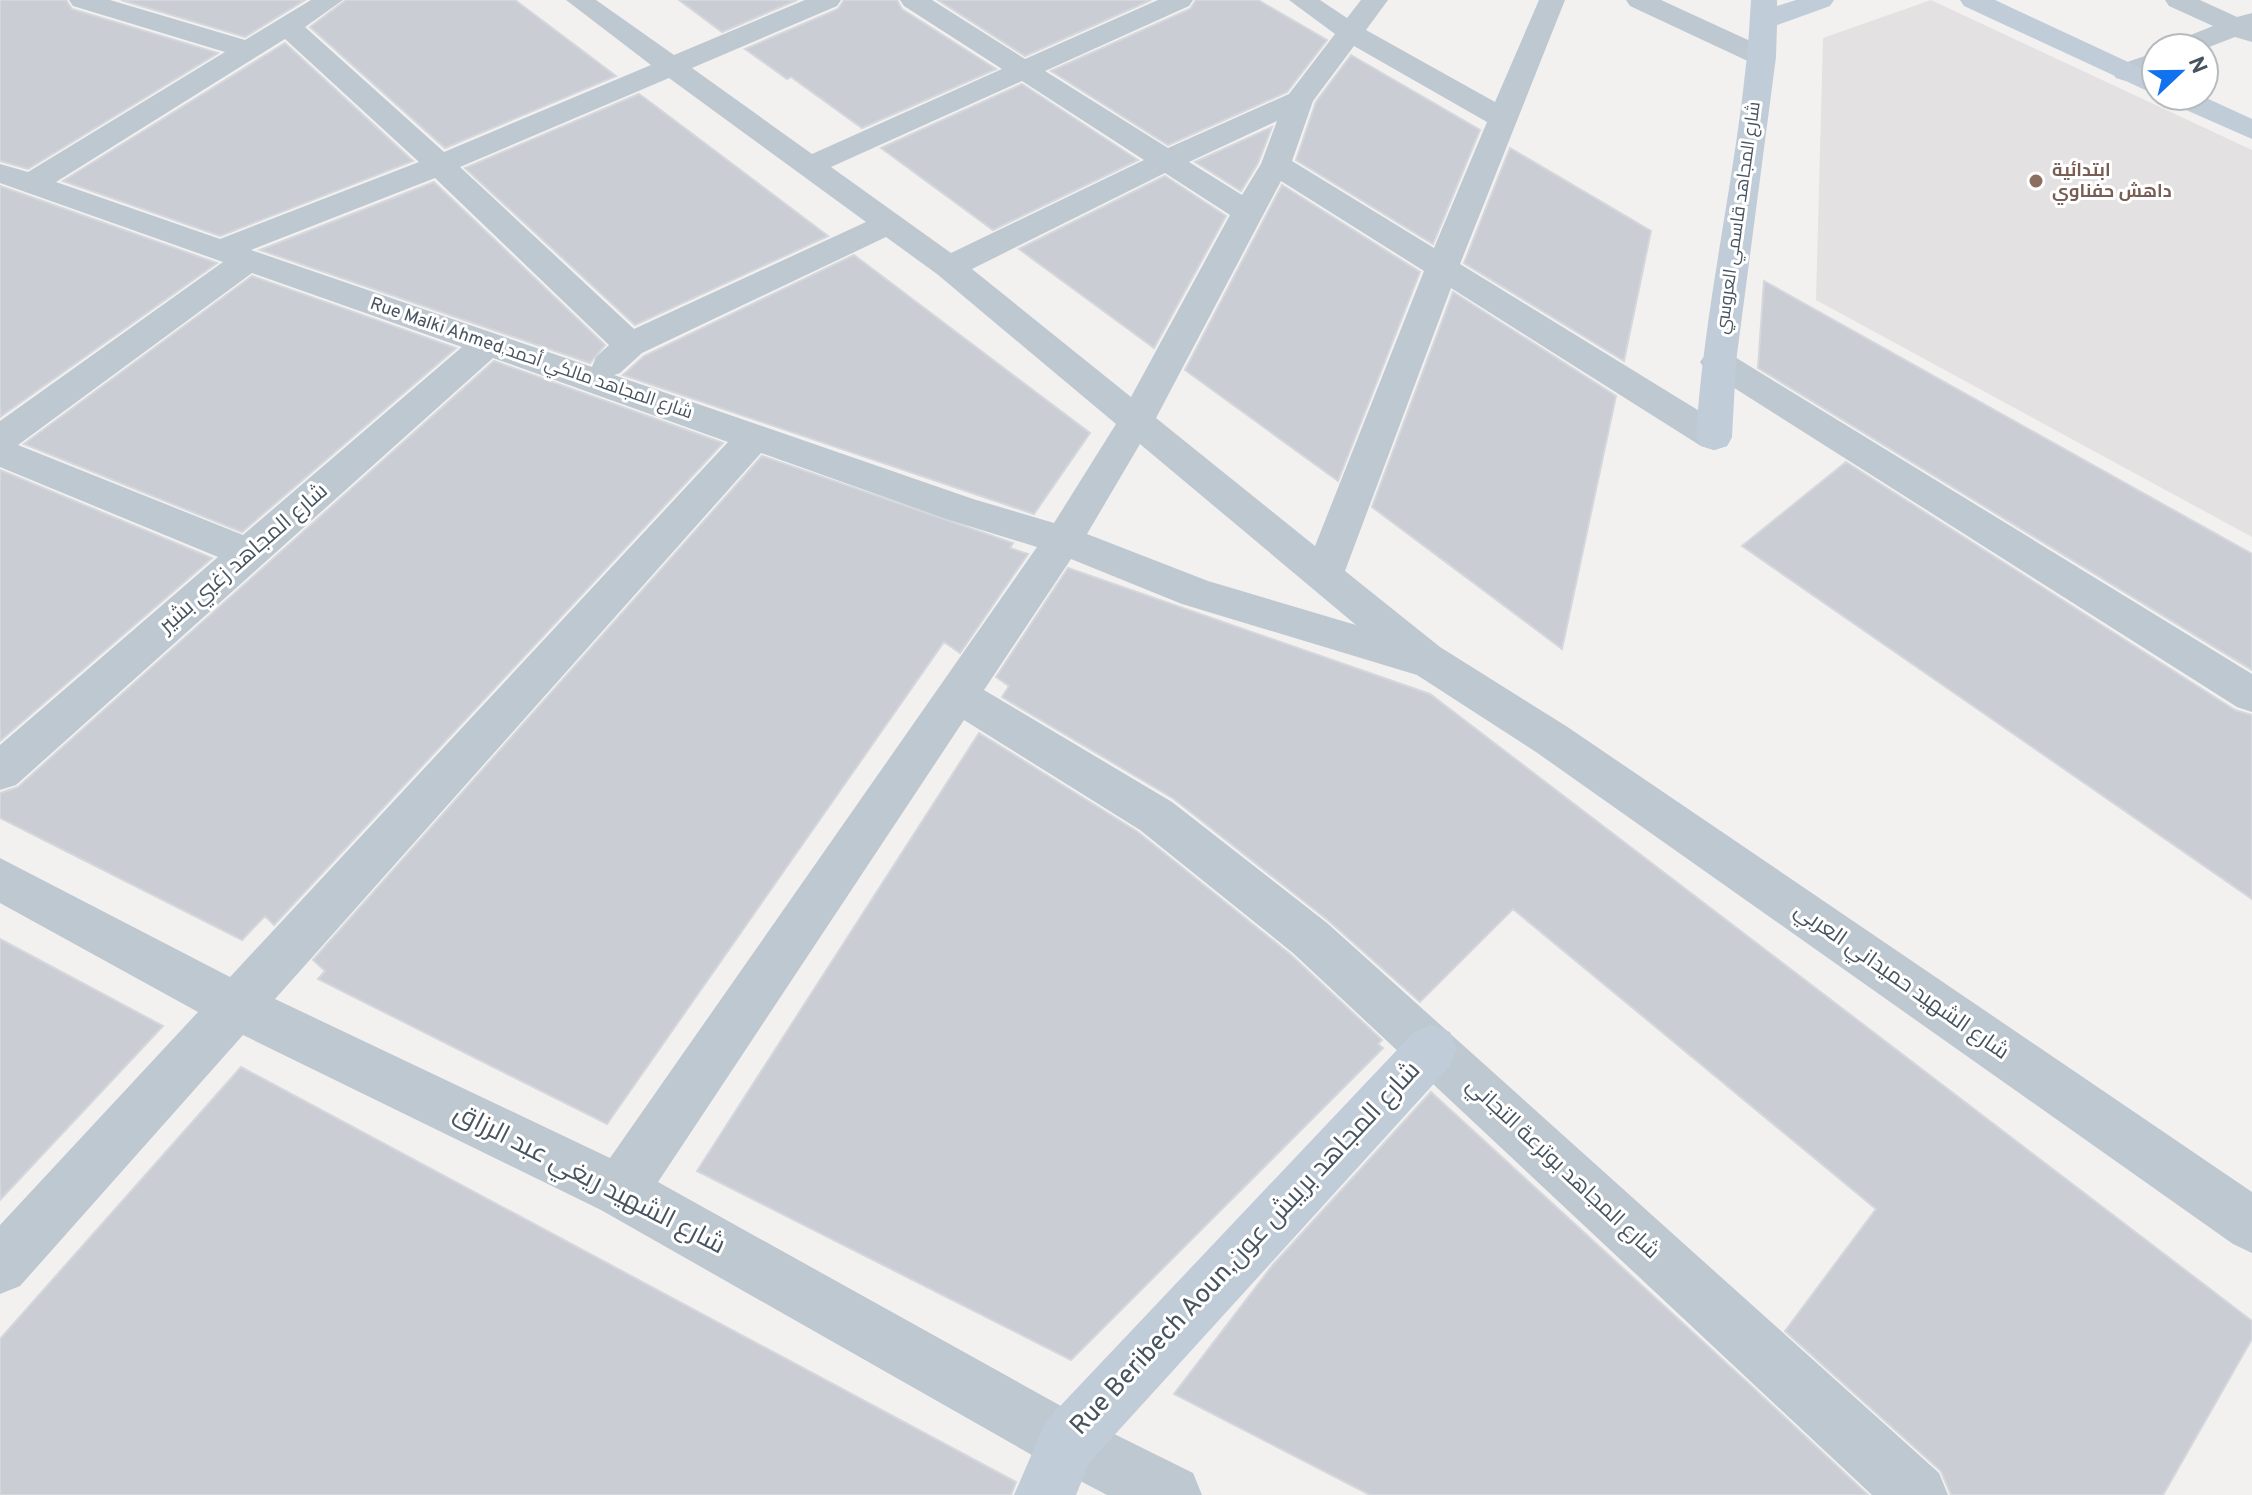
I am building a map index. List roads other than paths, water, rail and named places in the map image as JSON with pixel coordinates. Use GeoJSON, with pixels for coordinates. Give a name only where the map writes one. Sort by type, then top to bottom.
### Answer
{"type":"FeatureCollection","features":[{"type":"Feature","properties":{"kind":"street"},"geometry":{"type":"LineString","coordinates":[[82,0],[247,50]]}},
{"type":"Feature","properties":{"kind":"street"},"geometry":{"type":"LineString","coordinates":[[15,178],[247,50],[330,0]]}},
{"type":"Feature","properties":{"kind":"street","name":"شارع الشهيد حميداني العربي"},"geometry":{"type":"LineString","coordinates":[[579,0],[949,267],[1425,659],[1551,739],[2252,1225]]}},
{"type":"Feature","properties":{"kind":"street"},"geometry":{"type":"LineString","coordinates":[[0,439],[235,255],[828,0]]}},
{"type":"Feature","properties":{"kind":"street"},"geometry":{"type":"LineString","coordinates":[[913,0],[1247,212]]}},
{"type":"Feature","properties":{"kind":"street"},"geometry":{"type":"LineString","coordinates":[[809,166],[1180,0]]}},
{"type":"Feature","properties":{"kind":"street"},"geometry":{"type":"LineString","coordinates":[[1302,0],[1350,32],[1503,119]]}},
{"type":"Feature","properties":{"kind":"street"},"geometry":{"type":"LineString","coordinates":[[620,1191],[1063,540],[1137,419],[1247,212],[1276,164],[1299,100],[1375,0]]}},
{"type":"Feature","properties":{"kind":"street"},"geometry":{"type":"LineString","coordinates":[[1323,576],[1442,267],[1552,0]]}},
{"type":"Feature","properties":{"kind":"street"},"geometry":{"type":"LineString","coordinates":[[1639,0],[1762,57]]}},
{"type":"Feature","properties":{"kind":"street"},"geometry":{"type":"LineString","coordinates":[[1764,10],[1821,0]]}},
{"type":"Feature","properties":{"kind":"street"},"geometry":{"type":"LineString","coordinates":[[1973,0],[2140,79]]}},
{"type":"Feature","properties":{"kind":"street"},"geometry":{"type":"LineString","coordinates":[[2178,0],[2246,27]]}},
{"type":"Feature","properties":{"kind":"street","name":"شارع المجاهد قاسمي العروسي"},"geometry":{"type":"LineString","coordinates":[[1442,267],[1714,437],[1718,362],[1762,57],[1764,10]]}},
{"type":"Feature","properties":{"kind":"street"},"geometry":{"type":"LineString","coordinates":[[287,26],[440,165],[630,345]]}},
{"type":"Feature","properties":{"kind":"street"},"geometry":{"type":"LineString","coordinates":[[2220,36],[2246,27]]}},
{"type":"Feature","properties":{"kind":"street"},"geometry":{"type":"LineString","coordinates":[[2126,72],[2140,66]]}},
{"type":"Feature","properties":{"kind":"street"},"geometry":{"type":"LineString","coordinates":[[949,267],[1167,160],[1299,100]]}},
{"type":"Feature","properties":{"kind":"street"},"geometry":{"type":"LineString","coordinates":[[2213,112],[2252,130]]}},
{"type":"Feature","properties":{"kind":"street"},"geometry":{"type":"LineString","coordinates":[[1276,164],[1442,267]]}},
{"type":"Feature","properties":{"kind":"street","name":"Rue Malki Ahmed,شارع المجاهد مالكي أحمد"},"geometry":{"type":"LineString","coordinates":[[15,178],[960,509],[1063,540],[1196,593],[1389,654],[1425,659]]}},
{"type":"Feature","properties":{"kind":"street"},"geometry":{"type":"LineString","coordinates":[[593,379],[630,345],[890,223]]}},
{"type":"Feature","properties":{"kind":"street","name":"شارع المجاهد زغبي بشير"},"geometry":{"type":"LineString","coordinates":[[0,772],[487,344]]}},
{"type":"Feature","properties":{"kind":"street"},"geometry":{"type":"LineString","coordinates":[[1718,362],[2252,695]]}},
{"type":"Feature","properties":{"kind":"street"},"geometry":{"type":"LineString","coordinates":[[0,1266],[234,1005],[754,437]]}},
{"type":"Feature","properties":{"kind":"street"},"geometry":{"type":"LineString","coordinates":[[0,452],[250,554]]}},
{"type":"Feature","properties":{"kind":"street","name":"شارع المجاهد بوترعة التجاني"},"geometry":{"type":"LineString","coordinates":[[958,695],[1156,816],[1310,938],[1917,1495]]}},
{"type":"Feature","properties":{"kind":"street","name":"شارع الشهيد ريغي عبد الرزاق"},"geometry":{"type":"LineString","coordinates":[[0,879],[234,1005],[620,1191],[1067,1442],[1171,1495]]}},
{"type":"Feature","properties":{"kind":"street","name":"Rue Beribech Aoun,شارع المجاهد بريبش عون"},"geometry":{"type":"LineString","coordinates":[[1045,1495],[1067,1442],[1432,1049]]}},
{"type":"Feature","properties":{"kind":"place","name":"ابتدائية داهش حفناوي"},"geometry":{"type":"Point","coordinates":[2036,181]}}]}
